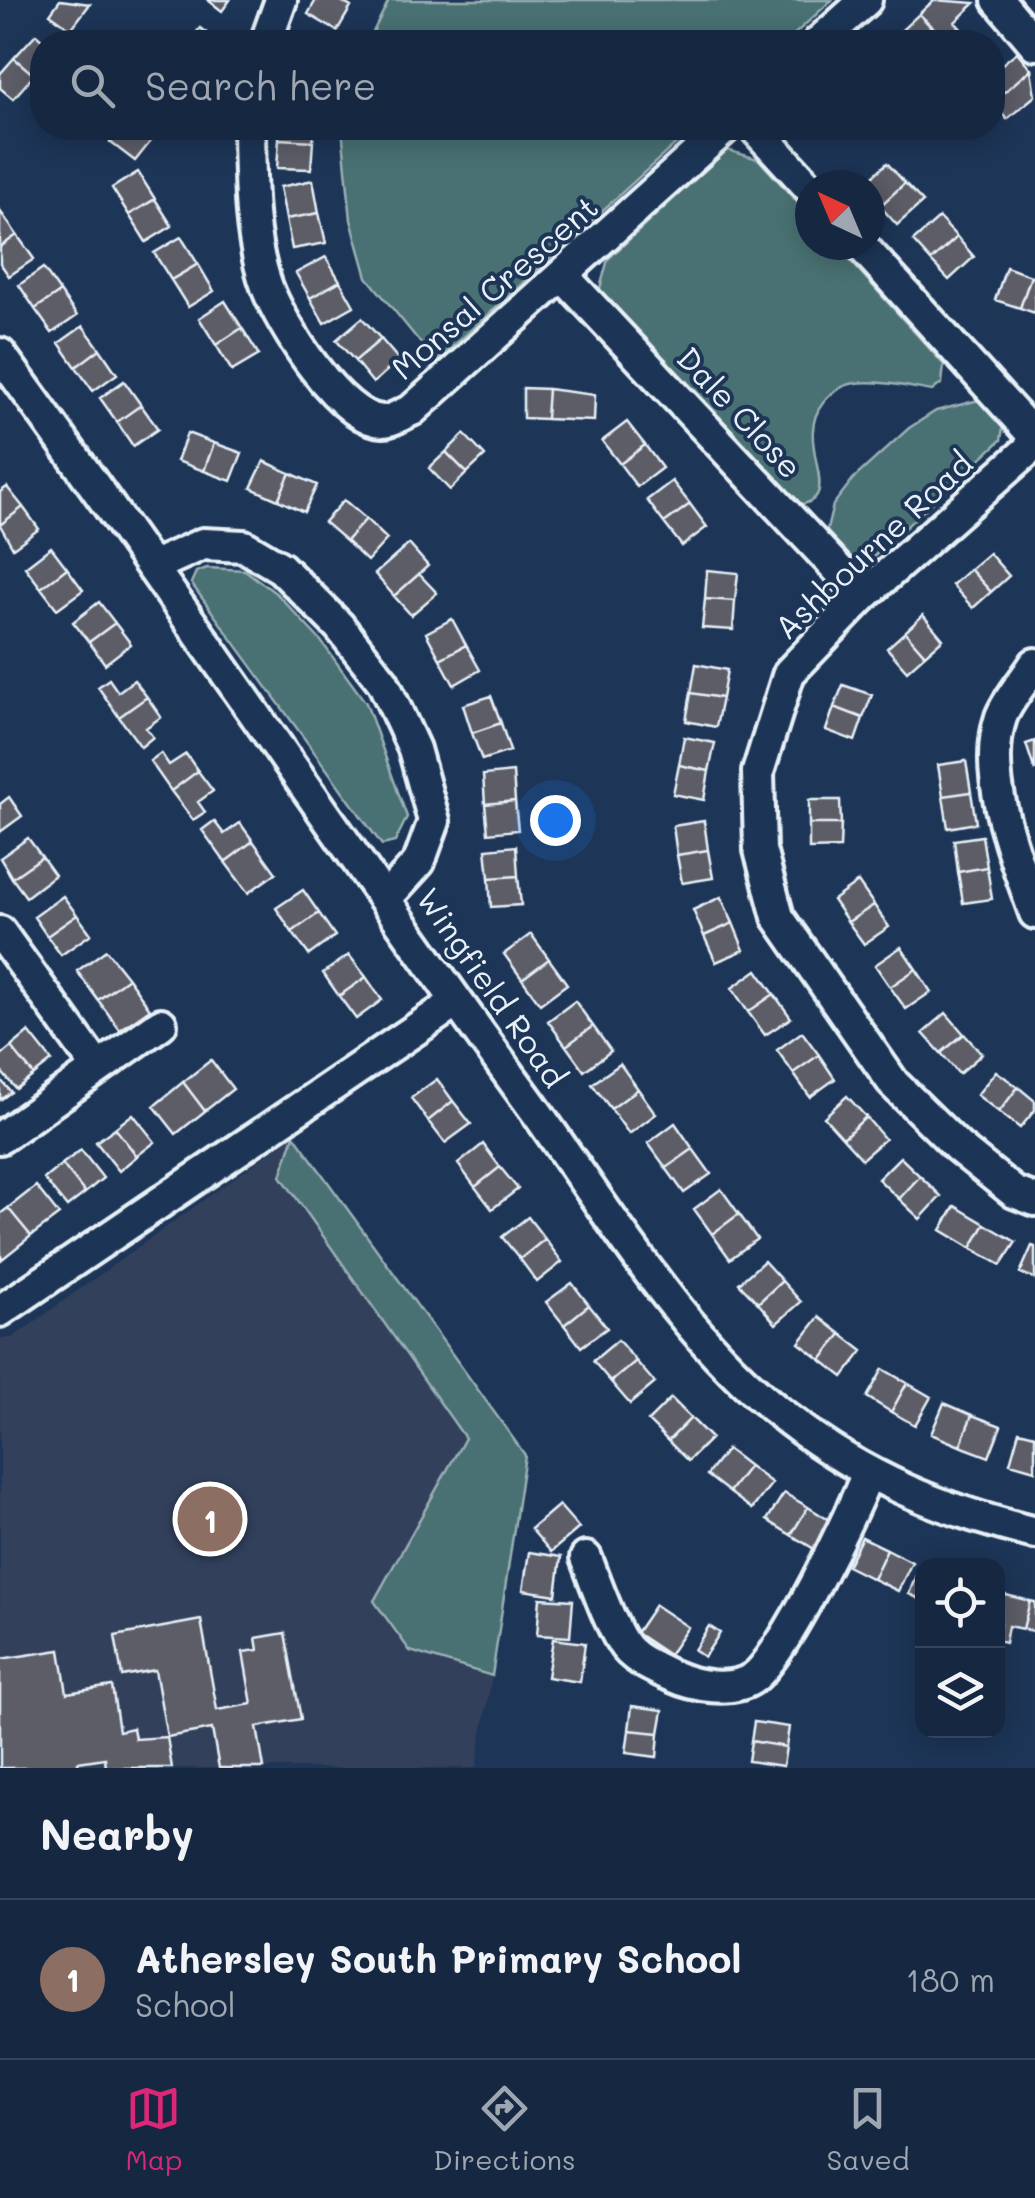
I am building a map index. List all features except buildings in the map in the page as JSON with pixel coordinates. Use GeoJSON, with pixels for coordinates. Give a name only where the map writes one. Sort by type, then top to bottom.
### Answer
{"type":"FeatureCollection","features":[{"type":"Feature","properties":{"kind":"street"},"geometry":{"type":"LineString","coordinates":[[270,30],[281,0]]}},
{"type":"Feature","properties":{"kind":"street"},"geometry":{"type":"LineString","coordinates":[[832,30],[866,0]]}},
{"type":"Feature","properties":{"kind":"street"},"geometry":{"type":"LineString","coordinates":[[998,0],[1035,44]]}},
{"type":"Feature","properties":{"kind":"street","name":"Monsal Crescent"},"geometry":{"type":"LineString","coordinates":[[249,140],[250,196],[267,286],[305,355],[352,411],[384,421],[412,410],[712,140]]}},
{"type":"Feature","properties":{"kind":"street"},"geometry":{"type":"LineString","coordinates":[[766,140],[795,172]]}},
{"type":"Feature","properties":{"kind":"street"},"geometry":{"type":"LineString","coordinates":[[874,260],[1035,441]]}},
{"type":"Feature","properties":{"kind":"street","name":"Dale Close"},"geometry":{"type":"LineString","coordinates":[[564,277],[863,596]]}},
{"type":"Feature","properties":{"kind":"street","name":"Wingfield Road"},"geometry":{"type":"LineString","coordinates":[[0,354],[154,566],[456,1002],[704,1342],[788,1420],[868,1472],[954,1514],[1035,1534]]}},
{"type":"Feature","properties":{"kind":"street","name":"Ashbourne Road"},"geometry":{"type":"LineString","coordinates":[[1035,441],[863,596],[789,673],[758,772],[760,850],[778,917],[894,1084],[958,1147],[1014,1192],[1035,1200]]}},
{"type":"Feature","properties":{"kind":"street"},"geometry":{"type":"LineString","coordinates":[[154,566],[203,544],[244,546],[292,579],[339,626],[382,682],[414,749],[434,822],[420,862],[386,898]]}},
{"type":"Feature","properties":{"kind":"street"},"geometry":{"type":"LineString","coordinates":[[1035,664],[1002,717],[996,770],[1006,831],[1035,913]]}},
{"type":"Feature","properties":{"kind":"street"},"geometry":{"type":"LineString","coordinates":[[0,932],[97,1068]]}},
{"type":"Feature","properties":{"kind":"street"},"geometry":{"type":"LineString","coordinates":[[0,1311],[456,1002]]}},
{"type":"Feature","properties":{"kind":"street"},"geometry":{"type":"LineString","coordinates":[[0,1138],[161,1024]]}},
{"type":"Feature","properties":{"kind":"street"},"geometry":{"type":"LineString","coordinates":[[586,1558],[624,1646],[633,1654],[678,1679],[710,1686],[737,1685],[755,1678],[776,1649],[834,1548],[868,1472]]}},
{"type":"Feature","properties":{"kind":"shaded area"},"geometry":{"type":"Polygon","coordinates":[[[294,1135],[281,1176],[465,1438],[374,1601],[410,1651],[492,1676],[476,1768],[0,1768],[0,1338],[12,1338],[294,1135]]]}},
{"type":"Feature","properties":{"kind":"green space"},"geometry":{"type":"Polygon","coordinates":[[[389,0],[832,0],[799,30],[374,30],[389,0]]]}},
{"type":"Feature","properties":{"kind":"green space"},"geometry":{"type":"Polygon","coordinates":[[[343,140],[680,140],[436,362],[367,277],[351,220],[343,140]]]}},
{"type":"Feature","properties":{"kind":"green space"},"geometry":{"type":"Polygon","coordinates":[[[727,150],[758,159],[795,200],[795,260],[850,260],[944,365],[942,383],[932,391],[864,382],[837,390],[823,403],[815,419],[818,493],[811,501],[796,505],[599,292],[608,259],[727,150]]]}},
{"type":"Feature","properties":{"kind":"green space"},"geometry":{"type":"Polygon","coordinates":[[[979,400],[1003,427],[1001,440],[863,566],[848,564],[825,538],[833,505],[853,479],[909,428],[936,411],[979,400]]]}},
{"type":"Feature","properties":{"kind":"green space"},"geometry":{"type":"Polygon","coordinates":[[[207,568],[245,570],[278,595],[321,641],[366,703],[407,817],[395,842],[382,845],[191,583],[196,572],[207,568]]]}},
{"type":"Feature","properties":{"kind":"green space"},"geometry":{"type":"Polygon","coordinates":[[[294,1135],[525,1455],[492,1676],[410,1651],[374,1601],[465,1438],[281,1176],[294,1135]]]}},
{"type":"Feature","properties":{"kind":"place","name":"Athersley South Primary School"},"geometry":{"type":"Point","coordinates":[210,1519]}}]}
